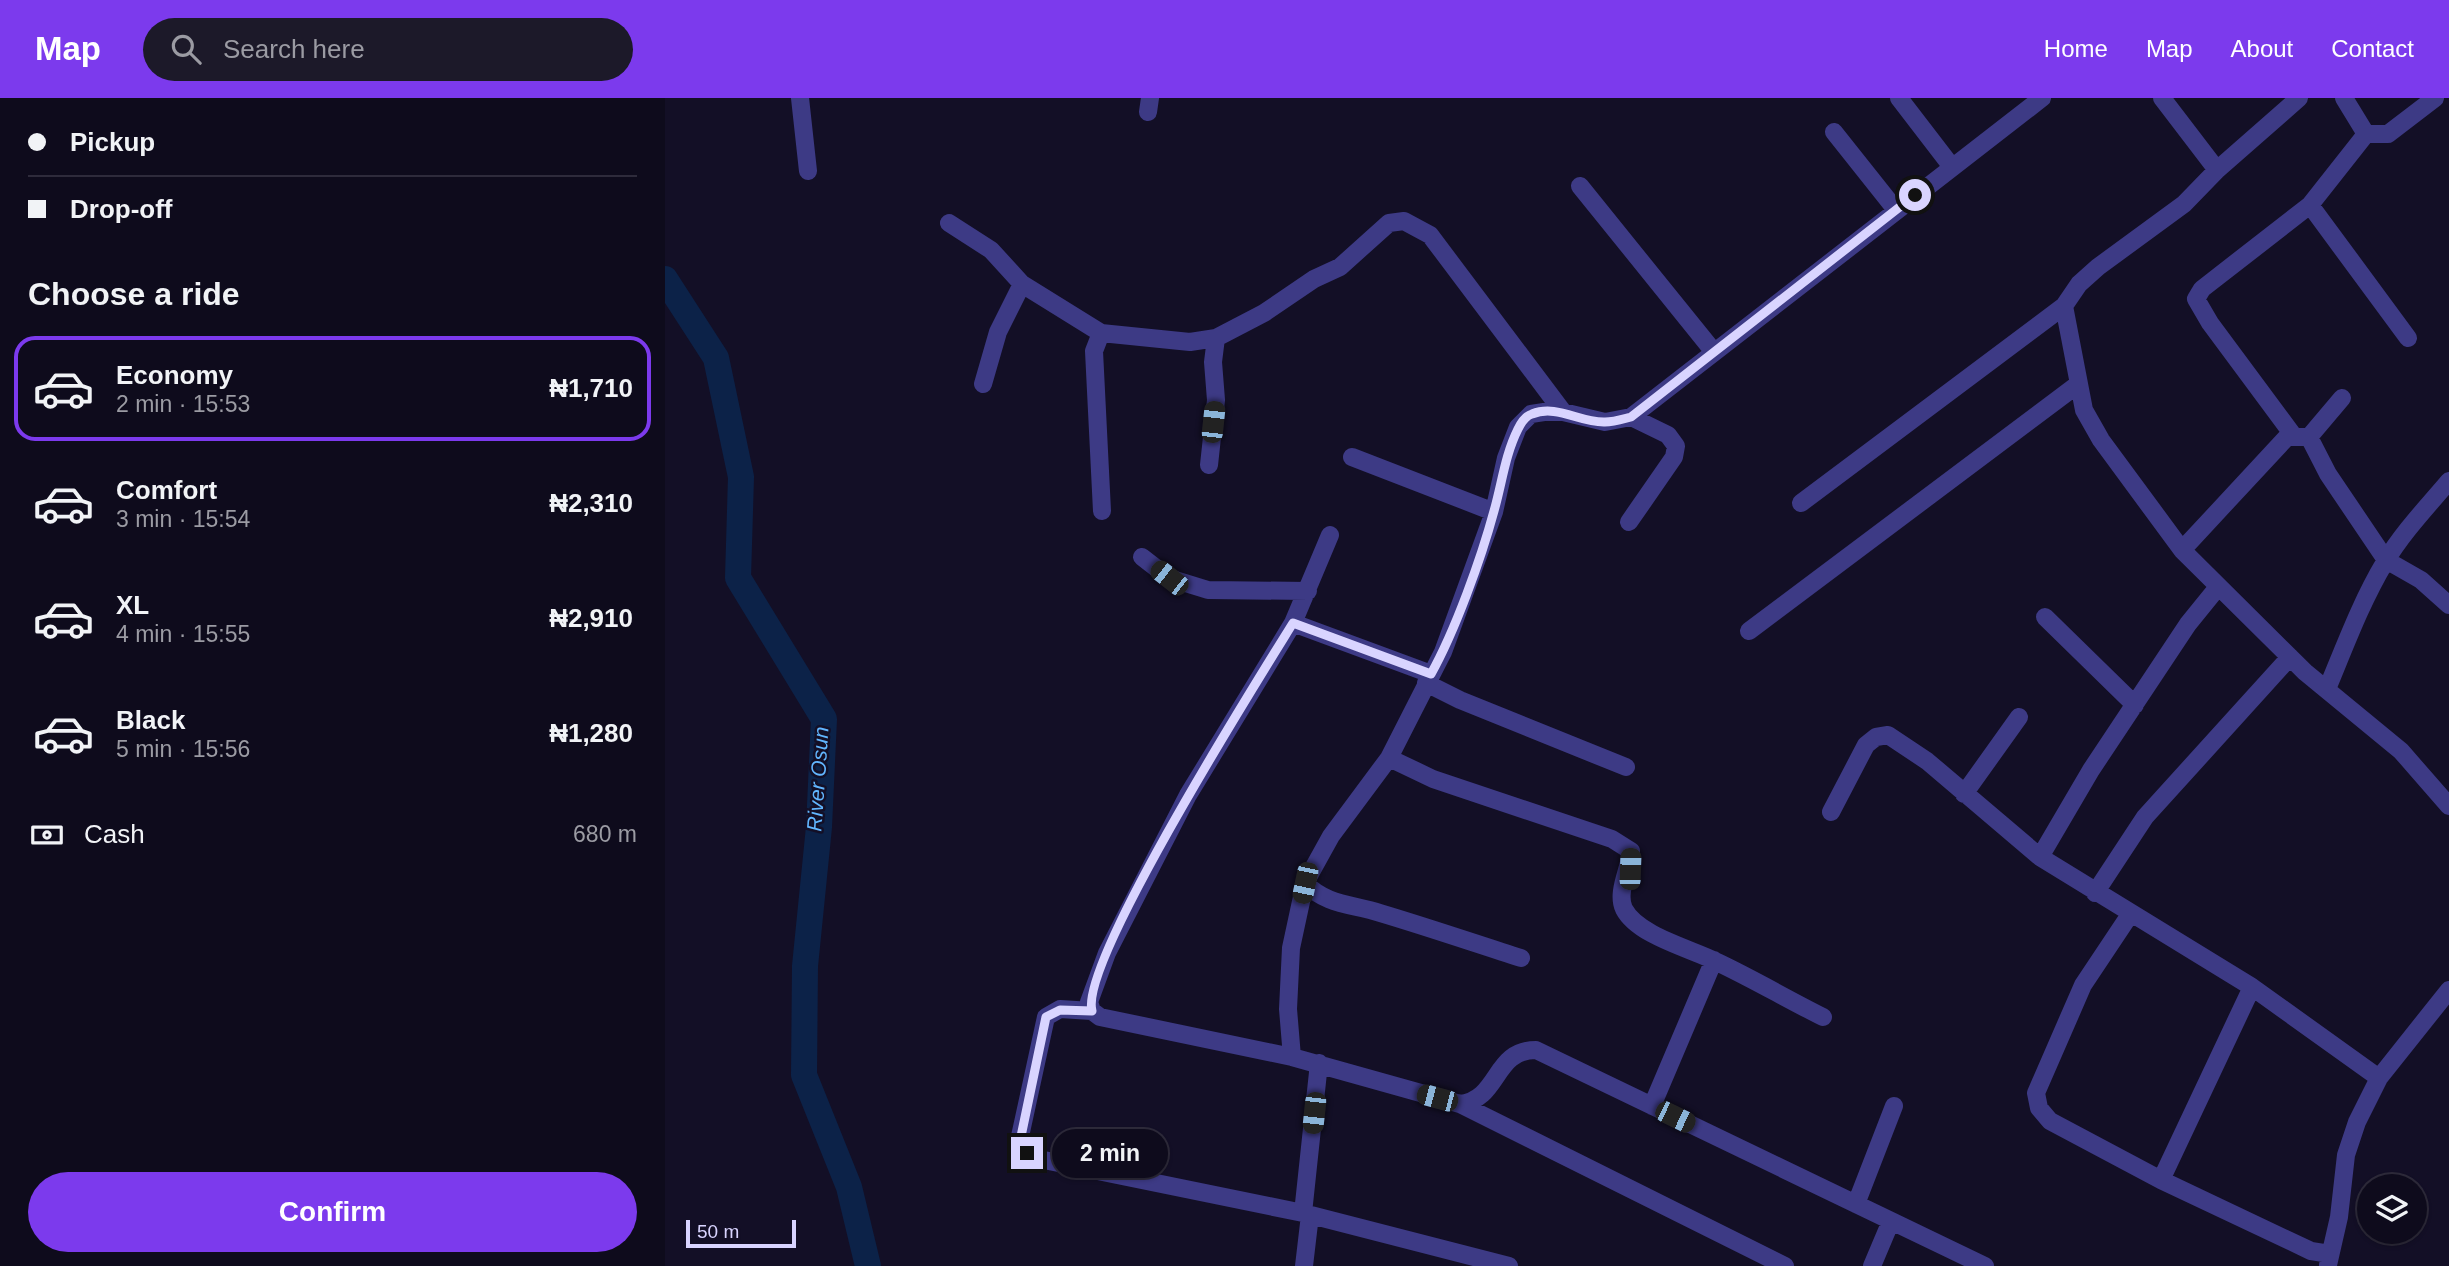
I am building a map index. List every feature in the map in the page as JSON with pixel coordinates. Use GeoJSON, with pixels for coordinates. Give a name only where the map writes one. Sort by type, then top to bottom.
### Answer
{"type":"FeatureCollection","features":[{"type":"Feature","properties":{"kind":"street"},"geometry":{"type":"LineString","coordinates":[[800,98],[808,172]]}},
{"type":"Feature","properties":{"kind":"street"},"geometry":{"type":"LineString","coordinates":[[1899,98],[1952,167]]}},
{"type":"Feature","properties":{"kind":"street"},"geometry":{"type":"LineString","coordinates":[[1292,1057],[1288,1009],[1291,948],[1305,883],[1331,836],[1389,758],[1443,652],[1494,512],[1506,458],[1524,419],[1531,414],[1563,412],[1605,422],[1631,417],[2042,98]]}},
{"type":"Feature","properties":{"kind":"street"},"geometry":{"type":"LineString","coordinates":[[2162,98],[2217,170]]}},
{"type":"Feature","properties":{"kind":"street"},"geometry":{"type":"LineString","coordinates":[[1801,503],[2064,306],[2079,284],[2098,267],[2184,204],[2217,170],[2299,98]]}},
{"type":"Feature","properties":{"kind":"street"},"geometry":{"type":"LineString","coordinates":[[2344,98],[2366,134]]}},
{"type":"Feature","properties":{"kind":"street"},"geometry":{"type":"LineString","coordinates":[[2366,134],[2388,134],[2435,98]]}},
{"type":"Feature","properties":{"kind":"street"},"geometry":{"type":"LineString","coordinates":[[1834,132],[1896,210]]}},
{"type":"Feature","properties":{"kind":"street"},"geometry":{"type":"LineString","coordinates":[[2366,134],[2310,205],[2202,289],[2196,299],[2210,323],[2301,436],[2386,560],[2421,580],[2449,606]]}},
{"type":"Feature","properties":{"kind":"street"},"geometry":{"type":"LineString","coordinates":[[1580,186],[1714,352]]}},
{"type":"Feature","properties":{"kind":"street"},"geometry":{"type":"LineString","coordinates":[[2310,205],[2408,338]]}},
{"type":"Feature","properties":{"kind":"street"},"geometry":{"type":"LineString","coordinates":[[950,223],[991,250],[1022,284],[1101,333],[1190,342],[1216,338],[1265,313],[1314,279],[1340,267],[1389,223],[1404,221],[1430,235],[1563,412]]}},
{"type":"Feature","properties":{"kind":"street"},"geometry":{"type":"LineString","coordinates":[[983,384],[998,332],[1022,284]]}},
{"type":"Feature","properties":{"kind":"street"},"geometry":{"type":"LineString","coordinates":[[2064,306],[2077,385],[2084,410],[2101,440],[2182,550],[2290,657],[2401,751],[2449,806]]}},
{"type":"Feature","properties":{"kind":"street"},"geometry":{"type":"LineString","coordinates":[[1101,333],[1094,351],[1102,511]]}},
{"type":"Feature","properties":{"kind":"street"},"geometry":{"type":"LineString","coordinates":[[1209,465],[1216,400],[1213,362],[1216,338]]}},
{"type":"Feature","properties":{"kind":"street"},"geometry":{"type":"LineString","coordinates":[[1749,631],[2077,385]]}},
{"type":"Feature","properties":{"kind":"street"},"geometry":{"type":"LineString","coordinates":[[2182,550],[2287,437],[2301,436],[2342,398]]}},
{"type":"Feature","properties":{"kind":"street"},"geometry":{"type":"LineString","coordinates":[[1629,522],[1674,457],[1676,446],[1668,436],[1631,417]]}},
{"type":"Feature","properties":{"kind":"street"},"geometry":{"type":"LineString","coordinates":[[1352,457],[1494,512]]}},
{"type":"Feature","properties":{"kind":"street"},"geometry":{"type":"LineString","coordinates":[[2327,690],[2366,598],[2386,560],[2412,523],[2449,481]]}},
{"type":"Feature","properties":{"kind":"street"},"geometry":{"type":"LineString","coordinates":[[1092,1011],[1090,1002],[1107,953],[1188,795],[1293,623],[1330,535]]}},
{"type":"Feature","properties":{"kind":"street"},"geometry":{"type":"LineString","coordinates":[[1142,557],[1169,578],[1208,590],[1308,591]]}},
{"type":"Feature","properties":{"kind":"street"},"geometry":{"type":"LineString","coordinates":[[2040,858],[2187,624],[2218,587]]}},
{"type":"Feature","properties":{"kind":"street"},"geometry":{"type":"LineString","coordinates":[[2045,617],[2135,705]]}},
{"type":"Feature","properties":{"kind":"street"},"geometry":{"type":"LineString","coordinates":[[1293,623],[1429,679],[1460,700],[1626,767]]}},
{"type":"Feature","properties":{"kind":"street"},"geometry":{"type":"LineString","coordinates":[[2095,893],[2145,817],[2290,657]]}},
{"type":"Feature","properties":{"kind":"street"},"geometry":{"type":"LineString","coordinates":[[1964,794],[2019,717]]}},
{"type":"Feature","properties":{"kind":"street"},"geometry":{"type":"LineString","coordinates":[[1831,812],[1866,745],[1876,737],[1888,735],[1927,761],[2040,858],[2252,987],[2379,1077]]}},
{"type":"Feature","properties":{"kind":"street"},"geometry":{"type":"LineString","coordinates":[[1389,758],[1433,779],[1612,839],[1631,851],[1630,869],[1621,894],[1624,909],[1634,920],[1674,945],[1714,960],[1822,1017]]}},
{"type":"Feature","properties":{"kind":"street"},"geometry":{"type":"LineString","coordinates":[[1305,883],[1318,897],[1326,900],[1381,913],[1521,958]]}},
{"type":"Feature","properties":{"kind":"street"},"geometry":{"type":"LineString","coordinates":[[2131,913],[2083,985],[2036,1093],[2039,1108],[2050,1121],[2161,1180],[2329,1260],[2339,1217],[2346,1155],[2379,1077],[2448,994]]}},
{"type":"Feature","properties":{"kind":"street"},"geometry":{"type":"LineString","coordinates":[[1652,1106],[1714,960]]}},
{"type":"Feature","properties":{"kind":"street"},"geometry":{"type":"LineString","coordinates":[[2161,1180],[2252,987]]}},
{"type":"Feature","properties":{"kind":"street"},"geometry":{"type":"LineString","coordinates":[[1509,1266],[1307,1214],[1039,1159],[1027,1153],[1020,1141],[1046,1017],[1060,1010],[1092,1011],[1100,1017],[1319,1063],[1460,1104],[1784,1266]]}},
{"type":"Feature","properties":{"kind":"street"},"geometry":{"type":"LineString","coordinates":[[1460,1104],[1478,1099],[1509,1057],[1520,1050],[1536,1051],[1985,1266]]}},
{"type":"Feature","properties":{"kind":"street"},"geometry":{"type":"LineString","coordinates":[[1304,1266],[1319,1063]]}},
{"type":"Feature","properties":{"kind":"street"},"geometry":{"type":"LineString","coordinates":[[1856,1204],[1894,1106]]}},
{"type":"Feature","properties":{"kind":"street"},"geometry":{"type":"LineString","coordinates":[[1873,1266],[1891,1221]]}},
{"type":"Feature","properties":{"kind":"waterway","name":"River Osun"},"geometry":{"type":"LineString","coordinates":[[665,279],[716,358],[741,477],[738,578],[824,719],[819,827],[805,966],[804,1075],[849,1187],[868,1266]]}},
{"type":"Feature","properties":{"kind":"route"},"geometry":{"type":"LineString","coordinates":[[1027,1153],[1020,1141],[1046,1017],[1060,1010],[1092,1011],[1090,1002],[1107,953],[1188,795],[1293,623],[1431,674],[1443,652],[1464,596],[1494,512],[1506,458],[1524,419],[1531,414],[1544,412],[1563,412],[1583,419],[1605,422],[1631,417],[1915,195]]}}]}
